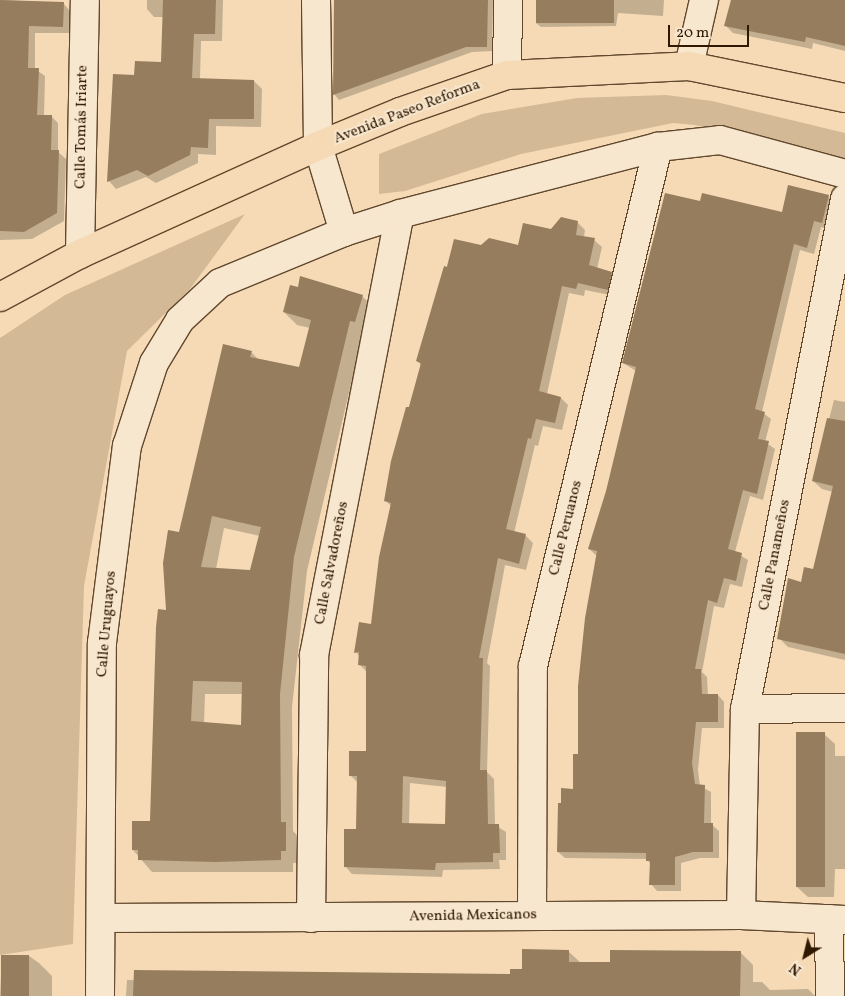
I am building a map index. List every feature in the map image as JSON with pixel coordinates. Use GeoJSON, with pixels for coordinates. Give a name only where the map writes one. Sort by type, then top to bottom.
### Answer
{"type":"FeatureCollection","features":[{"type":"Feature","properties":{"kind":"main road","name":"Avenida Paseo Reforma"},"geometry":{"type":"LineString","coordinates":[[0,297],[80,254],[318,146],[400,112],[507,75],[689,66],[845,98]]}},
{"type":"Feature","properties":{"kind":"street","name":"Calle Tomás Iriarte"},"geometry":{"type":"LineString","coordinates":[[80,254],[85,0]]}},
{"type":"Feature","properties":{"kind":"street"},"geometry":{"type":"LineString","coordinates":[[316,0],[318,146],[344,232],[400,214],[658,147],[720,140],[845,174]]}},
{"type":"Feature","properties":{"kind":"street"},"geometry":{"type":"LineString","coordinates":[[507,75],[508,0]]}},
{"type":"Feature","properties":{"kind":"street"},"geometry":{"type":"LineString","coordinates":[[689,66],[704,0]]}},
{"type":"Feature","properties":{"kind":"street","name":"Calle Peruanos"},"geometry":{"type":"LineString","coordinates":[[532,915],[533,666],[658,147]]}},
{"type":"Feature","properties":{"kind":"street","name":"Calle Panameños"},"geometry":{"type":"LineString","coordinates":[[741,915],[744,709],[845,199]]}},
{"type":"Feature","properties":{"kind":"street","name":"Calle Salvadoreños"},"geometry":{"type":"LineString","coordinates":[[311,918],[314,656],[400,214]]}},
{"type":"Feature","properties":{"kind":"street","name":"Calle Uruguayos"},"geometry":{"type":"LineString","coordinates":[[100,996],[102,643],[127,446],[154,363],[180,320],[220,282],[344,232]]}},
{"type":"Feature","properties":{"kind":"street"},"geometry":{"type":"LineString","coordinates":[[744,709],[845,708]]}},
{"type":"Feature","properties":{"kind":"street","name":"Avenida Mexicanos"},"geometry":{"type":"LineString","coordinates":[[101,918],[741,915],[837,920]]}},
{"type":"Feature","properties":{"kind":"street"},"geometry":{"type":"LineString","coordinates":[[830,996],[837,920]]}},
{"type":"Feature","properties":{"kind":"shaded area"},"geometry":{"type":"Polygon","coordinates":[[[666,95],[712,101],[845,133],[845,159],[695,125],[673,123],[521,154],[405,191],[379,194],[379,154],[482,114],[577,98],[666,95]]]}},
{"type":"Feature","properties":{"kind":"shaded area"},"geometry":{"type":"Polygon","coordinates":[[[245,214],[190,289],[127,351],[84,586],[73,944],[0,955],[0,338],[65,295],[245,214]]]}},
{"type":"Feature","properties":{"kind":"building"},"geometry":{"type":"Polygon","coordinates":[[[0,0],[64,2],[63,27],[29,26],[28,68],[39,68],[37,115],[52,115],[51,150],[59,150],[57,213],[24,232],[0,231],[0,0]]]}},
{"type":"Feature","properties":{"kind":"building"},"geometry":{"type":"Polygon","coordinates":[[[163,0],[216,0],[215,34],[194,34],[192,78],[254,80],[254,119],[209,119],[208,148],[191,147],[190,155],[148,176],[137,170],[107,182],[113,74],[134,75],[135,61],[161,62],[163,0]]]}},
{"type":"Feature","properties":{"kind":"building"},"geometry":{"type":"Polygon","coordinates":[[[334,0],[488,0],[487,47],[466,47],[333,95],[334,0]]]}},
{"type":"Feature","properties":{"kind":"building"},"geometry":{"type":"Polygon","coordinates":[[[536,0],[614,0],[614,23],[536,23],[536,0]]]}},
{"type":"Feature","properties":{"kind":"building"},"geometry":{"type":"Polygon","coordinates":[[[731,0],[845,0],[845,46],[806,37],[805,42],[724,26],[731,0]]]}},
{"type":"Feature","properties":{"kind":"building"},"geometry":{"type":"Polygon","coordinates":[[[788,185],[829,195],[822,223],[814,221],[807,248],[794,244],[755,409],[765,412],[758,439],[769,441],[757,494],[743,490],[728,549],[742,553],[736,581],[724,578],[717,603],[708,600],[695,669],[701,669],[702,694],[718,694],[718,722],[696,722],[692,763],[695,784],[705,785],[704,823],[713,823],[713,852],[693,852],[675,857],[675,885],[649,885],[650,861],[646,861],[646,853],[557,852],[558,803],[561,803],[561,788],[573,789],[573,754],[578,754],[578,686],[585,618],[597,551],[588,549],[606,491],[636,367],[622,363],[665,193],[700,201],[702,193],[782,212],[788,185]]]}},
{"type":"Feature","properties":{"kind":"building"},"geometry":{"type":"Polygon","coordinates":[[[561,217],[578,221],[576,235],[595,238],[589,265],[612,272],[608,290],[578,283],[576,289],[562,286],[539,391],[561,397],[555,423],[536,419],[531,439],[528,438],[506,529],[526,534],[519,564],[498,558],[479,658],[483,658],[480,770],[487,770],[488,824],[499,824],[500,853],[493,853],[493,862],[436,863],[435,870],[344,867],[344,829],[356,829],[357,776],[349,776],[349,751],[366,751],[366,666],[358,665],[359,652],[354,653],[359,622],[371,624],[379,557],[391,503],[384,501],[391,461],[421,363],[416,361],[444,266],[447,267],[454,239],[481,245],[489,238],[518,245],[523,223],[551,229],[561,217]],[[403,776],[402,823],[445,824],[446,781],[403,776]]]}},
{"type":"Feature","properties":{"kind":"building"},"geometry":{"type":"Polygon","coordinates":[[[300,276],[363,295],[355,322],[350,321],[294,557],[280,694],[281,822],[286,822],[286,851],[281,851],[281,860],[215,862],[138,860],[138,850],[132,850],[132,821],[150,821],[156,627],[158,609],[166,610],[163,563],[168,530],[179,532],[223,344],[252,351],[250,357],[299,367],[311,320],[283,312],[290,285],[298,287],[300,276]],[[212,516],[201,567],[250,570],[261,527],[212,516]],[[193,681],[191,721],[241,725],[242,682],[193,681]]]}},
{"type":"Feature","properties":{"kind":"building"},"geometry":{"type":"Polygon","coordinates":[[[827,418],[845,421],[845,654],[777,639],[788,578],[801,582],[804,567],[813,569],[833,486],[812,481],[827,418]]]}},
{"type":"Feature","properties":{"kind":"building"},"geometry":{"type":"Polygon","coordinates":[[[796,732],[825,732],[825,887],[796,887],[796,732]]]}},
{"type":"Feature","properties":{"kind":"building"},"geometry":{"type":"Polygon","coordinates":[[[522,949],[569,950],[569,962],[610,962],[610,950],[741,951],[740,996],[133,996],[134,970],[510,974],[510,969],[522,969],[522,949]]]}},
{"type":"Feature","properties":{"kind":"building"},"geometry":{"type":"Polygon","coordinates":[[[1,955],[29,955],[29,996],[1,996],[1,955]]]}}]}
